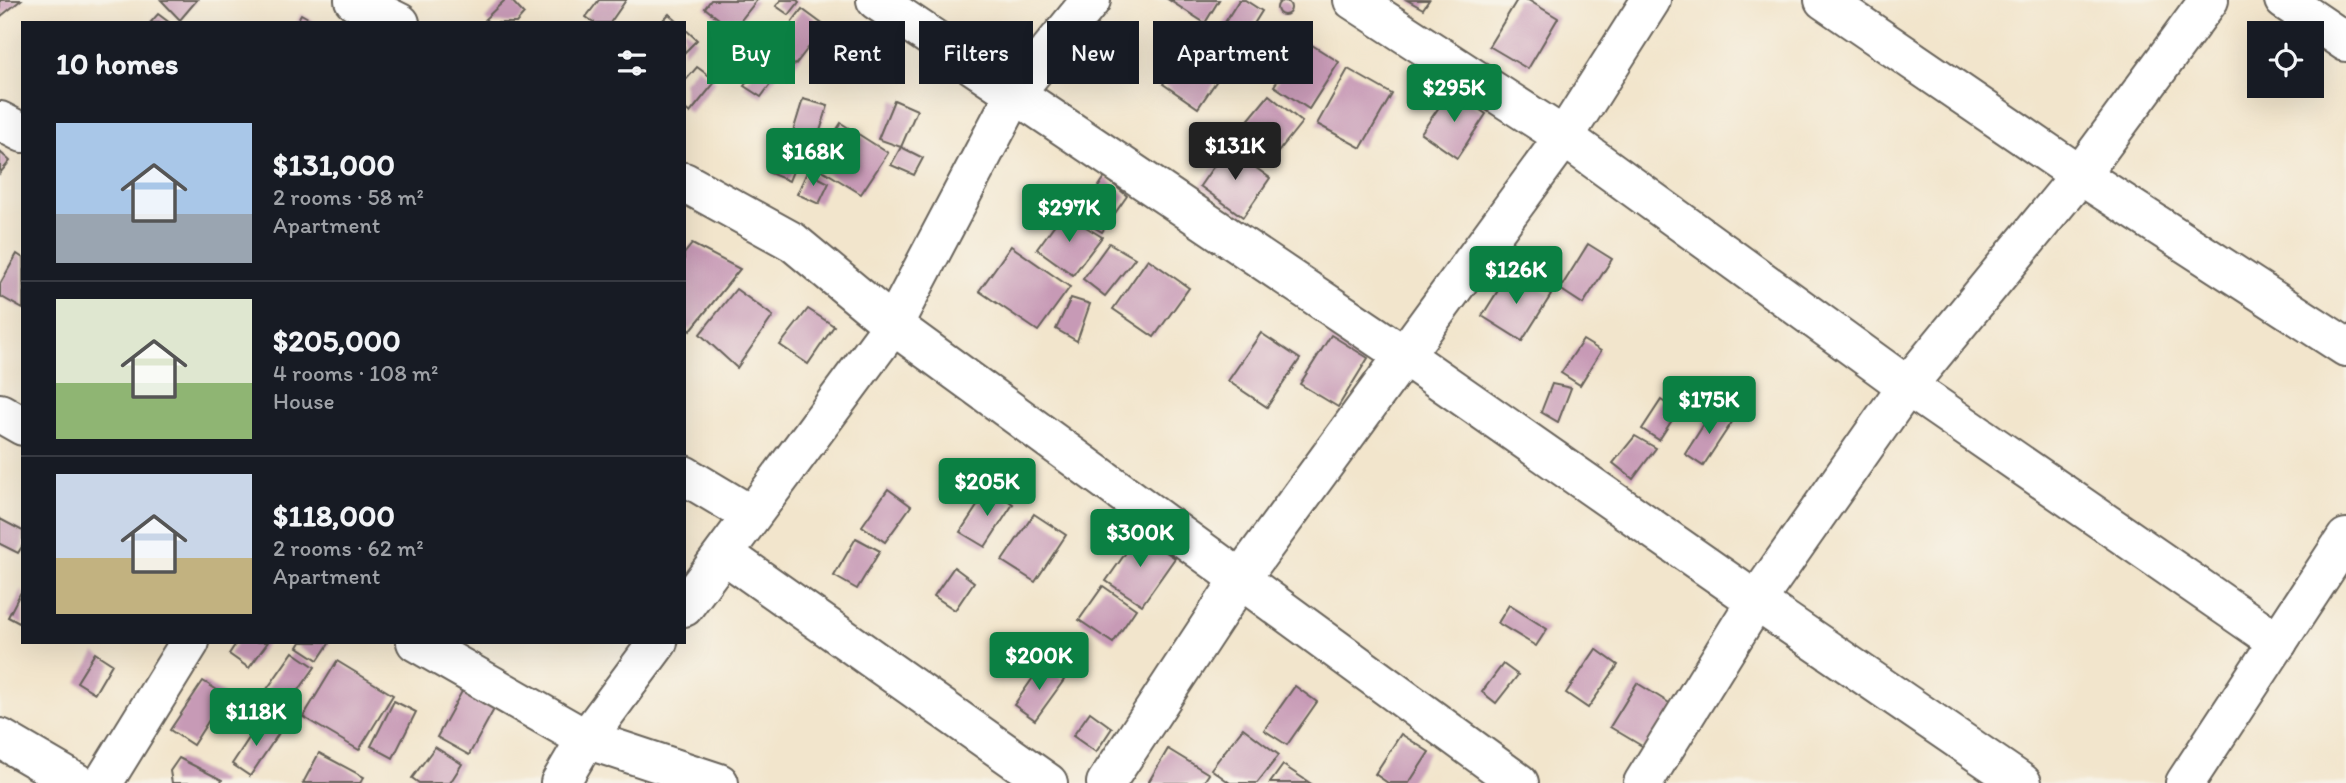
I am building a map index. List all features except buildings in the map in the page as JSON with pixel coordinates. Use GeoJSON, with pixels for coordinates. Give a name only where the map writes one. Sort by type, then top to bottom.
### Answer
{"type":"FeatureCollection","features":[{"type":"Feature","properties":{"kind":"street"},"geometry":{"type":"LineString","coordinates":[[354,0],[396,21]]}},
{"type":"Feature","properties":{"kind":"street"},"geometry":{"type":"LineString","coordinates":[[876,0],[1405,356],[1755,601],[2022,783]]}},
{"type":"Feature","properties":{"kind":"street"},"geometry":{"type":"LineString","coordinates":[[686,604],[892,325],[1015,93],[1091,0]]}},
{"type":"Feature","properties":{"kind":"street"},"geometry":{"type":"LineString","coordinates":[[1353,0],[1564,137],[1907,386],[2278,642]]}},
{"type":"Feature","properties":{"kind":"street"},"geometry":{"type":"LineString","coordinates":[[1106,783],[1241,578],[1564,137],[1651,0]]}},
{"type":"Feature","properties":{"kind":"street"},"geometry":{"type":"LineString","coordinates":[[1824,0],[2080,175],[2346,347]]}},
{"type":"Feature","properties":{"kind":"street"},"geometry":{"type":"LineString","coordinates":[[1643,783],[1755,601],[1907,386],[2080,175],[2209,0]]}},
{"type":"Feature","properties":{"kind":"street"},"geometry":{"type":"LineString","coordinates":[[2284,0],[2346,42]]}},
{"type":"Feature","properties":{"kind":"street"},"geometry":{"type":"LineString","coordinates":[[0,121],[21,132]]}},
{"type":"Feature","properties":{"kind":"street"},"geometry":{"type":"LineString","coordinates":[[686,183],[793,242],[892,325],[1519,783]]}},
{"type":"Feature","properties":{"kind":"street"},"geometry":{"type":"LineString","coordinates":[[0,414],[21,425]]}},
{"type":"Feature","properties":{"kind":"street"},"geometry":{"type":"LineString","coordinates":[[686,476],[751,515]]}},
{"type":"Feature","properties":{"kind":"street"},"geometry":{"type":"LineString","coordinates":[[2185,783],[2346,538]]}},
{"type":"Feature","properties":{"kind":"street"},"geometry":{"type":"LineString","coordinates":[[724,554],[1048,783]]}},
{"type":"Feature","properties":{"kind":"street"},"geometry":{"type":"LineString","coordinates":[[103,783],[189,644]]}},
{"type":"Feature","properties":{"kind":"street"},"geometry":{"type":"LineString","coordinates":[[420,644],[586,739],[719,783]]}},
{"type":"Feature","properties":{"kind":"street"},"geometry":{"type":"LineString","coordinates":[[560,783],[586,739],[657,644]]}},
{"type":"Feature","properties":{"kind":"street"},"geometry":{"type":"LineString","coordinates":[[0,738],[77,783]]}}]}
